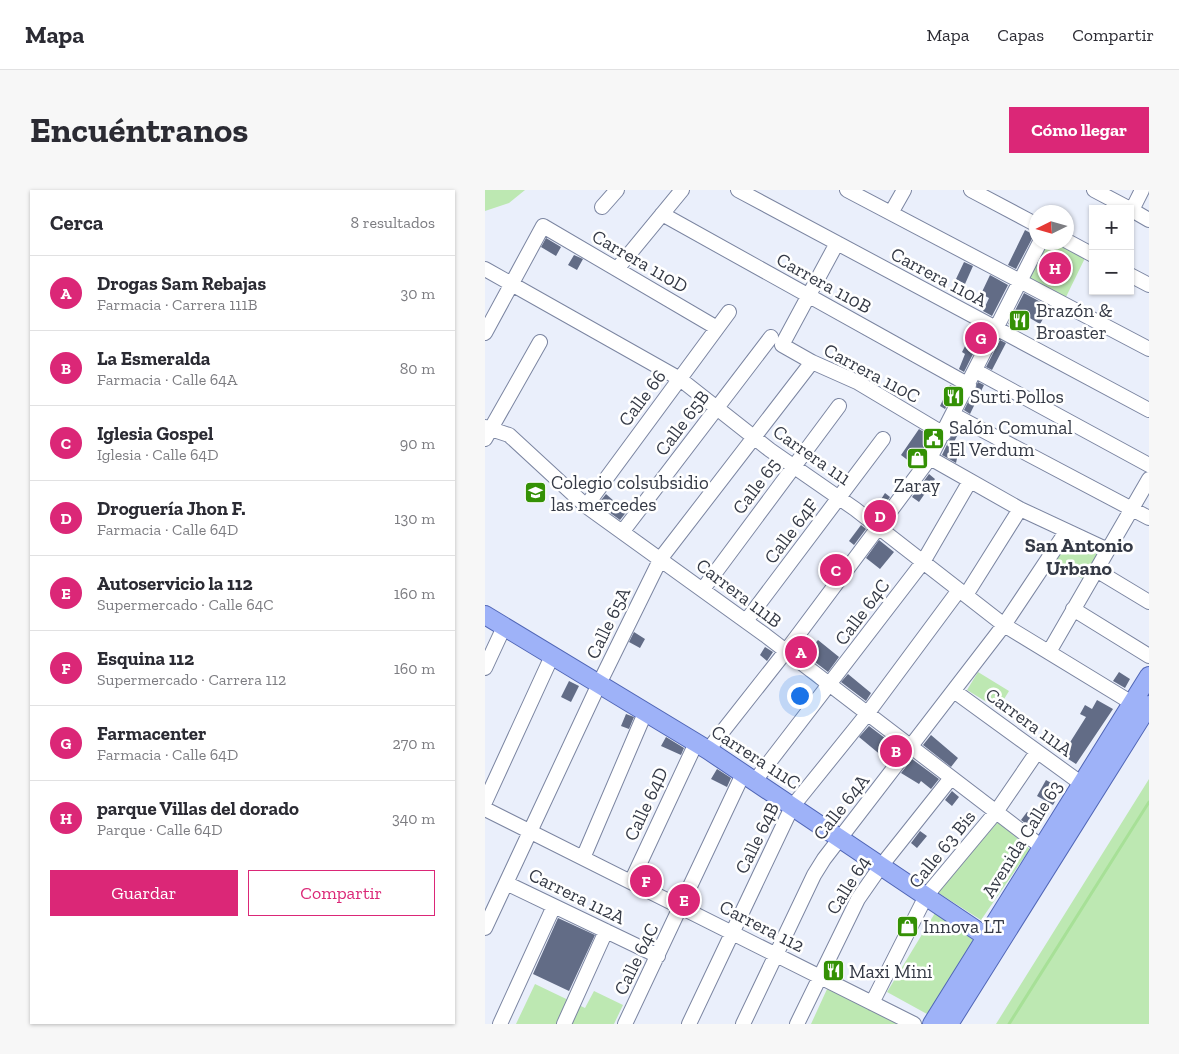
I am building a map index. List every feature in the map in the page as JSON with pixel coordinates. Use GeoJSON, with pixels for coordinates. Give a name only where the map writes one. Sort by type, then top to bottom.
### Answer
{"type":"FeatureCollection","features":[{"type":"Feature","properties":{"kind":"main road","name":"Carrera 111C"},"geometry":{"type":"LineString","coordinates":[[485,615],[701,747],[992,940]]}},
{"type":"Feature","properties":{"kind":"main road","name":"Avenida Calle 63"},"geometry":{"type":"LineString","coordinates":[[931,1024],[992,940],[1141,704],[1149,676]]}},
{"type":"Feature","properties":{"kind":"main road","name":"Avenida Calle 63"},"geometry":{"type":"LineString","coordinates":[[949,1024],[1042,847],[1082,784],[1141,704]]}},
{"type":"Feature","properties":{"kind":"street"},"geometry":{"type":"LineString","coordinates":[[603,207],[617,190]]}},
{"type":"Feature","properties":{"kind":"street"},"geometry":{"type":"LineString","coordinates":[[617,269],[682,190]]}},
{"type":"Feature","properties":{"kind":"street","name":"Carrera 110A"},"geometry":{"type":"LineString","coordinates":[[738,190],[1149,410]]}},
{"type":"Feature","properties":{"kind":"street"},"geometry":{"type":"LineString","coordinates":[[847,190],[1149,349]]}},
{"type":"Feature","properties":{"kind":"street"},"geometry":{"type":"LineString","coordinates":[[891,213],[904,190]]}},
{"type":"Feature","properties":{"kind":"street"},"geometry":{"type":"LineString","coordinates":[[971,190],[1029,221]]}},
{"type":"Feature","properties":{"kind":"street"},"geometry":{"type":"LineString","coordinates":[[1094,190],[1123,205]]}},
{"type":"Feature","properties":{"kind":"street"},"geometry":{"type":"LineString","coordinates":[[1133,205],[1142,190]]}},
{"type":"Feature","properties":{"kind":"street"},"geometry":{"type":"LineString","coordinates":[[1134,211],[1149,220]]}},
{"type":"Feature","properties":{"kind":"street","name":"Carrera 110B"},"geometry":{"type":"LineString","coordinates":[[662,214],[969,385]]}},
{"type":"Feature","properties":{"kind":"street","name":"Carrera 110D"},"geometry":{"type":"LineString","coordinates":[[512,283],[543,226],[717,328]]}},
{"type":"Feature","properties":{"kind":"street","name":"Calle 65B"},"geometry":{"type":"LineString","coordinates":[[623,531],[717,408],[776,341],[808,296],[837,243]]}},
{"type":"Feature","properties":{"kind":"street"},"geometry":{"type":"LineString","coordinates":[[1074,245],[1089,253]]}},
{"type":"Feature","properties":{"kind":"street","name":"Calle 64D"},"geometry":{"type":"LineString","coordinates":[[631,882],[701,747],[786,652],[880,528],[930,458],[954,415],[1036,250]]}},
{"type":"Feature","properties":{"kind":"street","name":"Carrera 111"},"geometry":{"type":"LineString","coordinates":[[485,269],[680,378],[754,437],[880,528],[1004,625],[1141,704]]}},
{"type":"Feature","properties":{"kind":"street"},"geometry":{"type":"LineString","coordinates":[[1134,277],[1149,285]]}},
{"type":"Feature","properties":{"kind":"street"},"geometry":{"type":"LineString","coordinates":[[485,333],[512,283]]}},
{"type":"Feature","properties":{"kind":"street","name":"Calle 66"},"geometry":{"type":"LineString","coordinates":[[586,506],[729,312]]}},
{"type":"Feature","properties":{"kind":"street","name":"Carrera 110C"},"geometry":{"type":"LineString","coordinates":[[776,341],[812,362],[857,382],[944,434]]}},
{"type":"Feature","properties":{"kind":"street"},"geometry":{"type":"LineString","coordinates":[[487,432],[540,342]]}},
{"type":"Feature","properties":{"kind":"street","name":"Calle 65A"},"geometry":{"type":"LineString","coordinates":[[485,928],[599,684],[661,558],[812,362]]}},
{"type":"Feature","properties":{"kind":"street"},"geometry":{"type":"LineString","coordinates":[[975,371],[1149,465]]}},
{"type":"Feature","properties":{"kind":"street","name":"Calle 65"},"geometry":{"type":"LineString","coordinates":[[703,589],[839,406]]}},
{"type":"Feature","properties":{"kind":"street"},"geometry":{"type":"LineString","coordinates":[[954,415],[1149,518]]}},
{"type":"Feature","properties":{"kind":"street","name":"Carrera 111B"},"geometry":{"type":"LineString","coordinates":[[487,432],[509,435],[586,506],[661,558],[746,621],[1042,847]]}},
{"type":"Feature","properties":{"kind":"street","name":"Calle 64F"},"geometry":{"type":"LineString","coordinates":[[746,621],[883,438]]}},
{"type":"Feature","properties":{"kind":"street"},"geometry":{"type":"LineString","coordinates":[[930,458],[1021,509],[1066,532],[1108,550]]}},
{"type":"Feature","properties":{"kind":"street"},"geometry":{"type":"LineString","coordinates":[[1049,652],[1149,479]]}},
{"type":"Feature","properties":{"kind":"street","name":"Calle 64C"},"geometry":{"type":"LineString","coordinates":[[625,1024],[681,907],[749,778],[830,686],[923,562],[970,481]]}},
{"type":"Feature","properties":{"kind":"street","name":"Calle 64B"},"geometry":{"type":"LineString","coordinates":[[689,1024],[792,807],[962,592],[1021,509]]}},
{"type":"Feature","properties":{"kind":"street","name":"Calle 64A"},"geometry":{"type":"LineString","coordinates":[[743,1024],[814,875],[839,839],[1004,625],[1066,532]]}},
{"type":"Feature","properties":{"kind":"street"},"geometry":{"type":"LineString","coordinates":[[1096,570],[1149,602]]}},
{"type":"Feature","properties":{"kind":"street"},"geometry":{"type":"LineString","coordinates":[[1073,609],[1149,656]]}},
{"type":"Feature","properties":{"kind":"street"},"geometry":{"type":"LineString","coordinates":[[485,668],[504,627]]}},
{"type":"Feature","properties":{"kind":"street"},"geometry":{"type":"LineString","coordinates":[[485,802],[552,656]]}},
{"type":"Feature","properties":{"kind":"street","name":"Carrera 111A"},"geometry":{"type":"LineString","coordinates":[[954,691],[1082,784]]}},
{"type":"Feature","properties":{"kind":"street"},"geometry":{"type":"LineString","coordinates":[[583,858],[645,712]]}},
{"type":"Feature","properties":{"kind":"street","name":"Calle 63 Bis"},"geometry":{"type":"LineString","coordinates":[[872,1003],[925,896],[996,812],[1037,752]]}},
{"type":"Feature","properties":{"kind":"street","name":"Calle 64"},"geometry":{"type":"LineString","coordinates":[[797,1024],[858,899],[881,866],[951,778]]}},
{"type":"Feature","properties":{"kind":"street","name":"Carrera 112"},"geometry":{"type":"LineString","coordinates":[[485,809],[914,1024]]}},
{"type":"Feature","properties":{"kind":"street","name":"Carrera 112A"},"geometry":{"type":"LineString","coordinates":[[506,882],[658,956]]}},
{"type":"Feature","properties":{"kind":"street"},"geometry":{"type":"LineString","coordinates":[[500,1024],[554,906]]}},
{"type":"Feature","properties":{"kind":"street"},"geometry":{"type":"LineString","coordinates":[[564,1024],[606,930]]}},
{"type":"Feature","properties":{"kind":"green space"},"geometry":{"type":"Polygon","coordinates":[[[485,190],[525,190],[509,203],[485,211],[485,190]]]}},
{"type":"Feature","properties":{"kind":"green space"},"geometry":{"type":"Polygon","coordinates":[[[1039,250],[1069,250],[1085,258],[1066,297],[1025,278],[1039,250]]]}},
{"type":"Feature","properties":{"kind":"green space"},"geometry":{"type":"Polygon","coordinates":[[[1068,536],[1103,553],[1086,581],[1054,561],[1068,536]]]}},
{"type":"Feature","properties":{"kind":"green space"},"geometry":{"type":"Polygon","coordinates":[[[978,672],[1009,691],[998,709],[967,690],[978,672]]]}},
{"type":"Feature","properties":{"kind":"green space"},"geometry":{"type":"Polygon","coordinates":[[[1149,779],[1149,1024],[996,1024],[1149,779]]]}},
{"type":"Feature","properties":{"kind":"green space"},"geometry":{"type":"Polygon","coordinates":[[[998,822],[1030,849],[981,920],[937,892],[998,822]]]}},
{"type":"Feature","properties":{"kind":"green space"},"geometry":{"type":"Polygon","coordinates":[[[935,913],[975,941],[927,1014],[887,992],[935,913]]]}},
{"type":"Feature","properties":{"kind":"green space"},"geometry":{"type":"Polygon","coordinates":[[[535,984],[585,1008],[594,991],[623,1005],[614,1024],[516,1024],[535,984]]]}},
{"type":"Feature","properties":{"kind":"green space"},"geometry":{"type":"Polygon","coordinates":[[[828,987],[901,1024],[811,1024],[828,987]]]}},
{"type":"Feature","properties":{"kind":"building"},"geometry":{"type":"Polygon","coordinates":[[[1025,230],[1029,232],[1029,244],[1016,269],[1008,265],[1025,230]]]}},
{"type":"Feature","properties":{"kind":"building"},"geometry":{"type":"Polygon","coordinates":[[[546,238],[561,247],[556,256],[541,247],[546,238]]]}},
{"type":"Feature","properties":{"kind":"building"},"geometry":{"type":"Polygon","coordinates":[[[574,255],[583,259],[577,270],[568,265],[574,255]]]}},
{"type":"Feature","properties":{"kind":"building"},"geometry":{"type":"Polygon","coordinates":[[[964,262],[973,266],[965,284],[956,279],[964,262]]]}},
{"type":"Feature","properties":{"kind":"building"},"geometry":{"type":"Polygon","coordinates":[[[990,275],[1008,285],[992,316],[983,311],[989,298],[981,294],[990,275]]]}},
{"type":"Feature","properties":{"kind":"building"},"geometry":{"type":"Polygon","coordinates":[[[1024,293],[1050,307],[1040,324],[1028,317],[1020,331],[1008,324],[1024,293]]]}},
{"type":"Feature","properties":{"kind":"building"},"geometry":{"type":"Polygon","coordinates":[[[975,327],[984,332],[964,372],[959,369],[965,354],[962,352],[975,327]]]}},
{"type":"Feature","properties":{"kind":"building"},"geometry":{"type":"Polygon","coordinates":[[[1000,340],[1006,343],[992,370],[986,367],[1000,340]]]}},
{"type":"Feature","properties":{"kind":"building"},"geometry":{"type":"Polygon","coordinates":[[[978,382],[984,385],[970,414],[964,410],[978,382]]]}},
{"type":"Feature","properties":{"kind":"building"},"geometry":{"type":"Polygon","coordinates":[[[950,385],[956,388],[945,409],[940,406],[950,385]]]}},
{"type":"Feature","properties":{"kind":"building"},"geometry":{"type":"Polygon","coordinates":[[[956,426],[961,428],[950,450],[958,454],[956,463],[942,455],[956,426]]]}},
{"type":"Feature","properties":{"kind":"building"},"geometry":{"type":"Polygon","coordinates":[[[919,429],[927,434],[923,440],[928,444],[914,465],[901,455],[919,429]]]}},
{"type":"Feature","properties":{"kind":"building"},"geometry":{"type":"Polygon","coordinates":[[[929,474],[935,479],[919,502],[912,497],[929,474]]]}},
{"type":"Feature","properties":{"kind":"building"},"geometry":{"type":"Polygon","coordinates":[[[885,493],[890,497],[877,515],[873,512],[885,493]]]}},
{"type":"Feature","properties":{"kind":"building"},"geometry":{"type":"Polygon","coordinates":[[[606,494],[623,509],[624,507],[628,510],[620,520],[598,504],[606,494]]]}},
{"type":"Feature","properties":{"kind":"building"},"geometry":{"type":"Polygon","coordinates":[[[861,525],[866,529],[854,545],[849,541],[861,525]]]}},
{"type":"Feature","properties":{"kind":"building"},"geometry":{"type":"Polygon","coordinates":[[[879,540],[894,552],[880,569],[866,558],[879,540]]]}},
{"type":"Feature","properties":{"kind":"building"},"geometry":{"type":"Polygon","coordinates":[[[827,556],[839,566],[833,574],[821,564],[827,556]]]}},
{"type":"Feature","properties":{"kind":"building"},"geometry":{"type":"Polygon","coordinates":[[[634,632],[645,639],[640,648],[629,642],[634,632]]]}},
{"type":"Feature","properties":{"kind":"building"},"geometry":{"type":"Polygon","coordinates":[[[818,640],[839,657],[828,672],[798,649],[804,642],[811,648],[818,640]]]}},
{"type":"Feature","properties":{"kind":"building"},"geometry":{"type":"Polygon","coordinates":[[[765,647],[773,652],[767,661],[760,655],[765,647]]]}},
{"type":"Feature","properties":{"kind":"building"},"geometry":{"type":"Polygon","coordinates":[[[1119,672],[1130,679],[1125,688],[1113,681],[1119,672]]]}},
{"type":"Feature","properties":{"kind":"building"},"geometry":{"type":"Polygon","coordinates":[[[848,674],[871,693],[866,701],[841,682],[848,674]]]}},
{"type":"Feature","properties":{"kind":"building"},"geometry":{"type":"Polygon","coordinates":[[[569,681],[579,686],[571,702],[561,697],[569,681]]]}},
{"type":"Feature","properties":{"kind":"building"},"geometry":{"type":"Polygon","coordinates":[[[1097,700],[1113,709],[1076,764],[1062,755],[1086,717],[1080,714],[1085,705],[1092,709],[1097,700]]]}},
{"type":"Feature","properties":{"kind":"building"},"geometry":{"type":"Polygon","coordinates":[[[626,714],[634,717],[629,729],[621,726],[626,714]]]}},
{"type":"Feature","properties":{"kind":"building"},"geometry":{"type":"Polygon","coordinates":[[[869,726],[898,748],[888,761],[859,737],[869,726]]]}},
{"type":"Feature","properties":{"kind":"building"},"geometry":{"type":"Polygon","coordinates":[[[931,735],[958,758],[951,767],[923,745],[931,735]]]}},
{"type":"Feature","properties":{"kind":"building"},"geometry":{"type":"Polygon","coordinates":[[[666,737],[684,748],[681,755],[661,746],[666,737]]]}},
{"type":"Feature","properties":{"kind":"building"},"geometry":{"type":"Polygon","coordinates":[[[912,759],[939,779],[931,789],[921,781],[919,784],[901,773],[912,759]]]}},
{"type":"Feature","properties":{"kind":"building"},"geometry":{"type":"Polygon","coordinates":[[[717,769],[731,778],[727,787],[711,779],[717,769]]]}},
{"type":"Feature","properties":{"kind":"building"},"geometry":{"type":"Polygon","coordinates":[[[1046,780],[1062,789],[1053,805],[1037,796],[1046,780]]]}},
{"type":"Feature","properties":{"kind":"building"},"geometry":{"type":"Polygon","coordinates":[[[952,791],[959,797],[952,806],[945,800],[952,791]]]}},
{"type":"Feature","properties":{"kind":"building"},"geometry":{"type":"Polygon","coordinates":[[[1027,812],[1041,821],[1035,830],[1021,820],[1027,812]]]}},
{"type":"Feature","properties":{"kind":"building"},"geometry":{"type":"Polygon","coordinates":[[[920,831],[927,836],[917,848],[911,843],[920,831]]]}},
{"type":"Feature","properties":{"kind":"building"},"geometry":{"type":"Polygon","coordinates":[[[558,918],[595,935],[569,991],[533,974],[558,918]]]}},
{"type":"Feature","properties":{"kind":"waterway"},"geometry":{"type":"LineString","coordinates":[[1009,1024],[1149,802]]}},
{"type":"Feature","properties":{"kind":"place","name":"parque Villas del dorado"},"geometry":{"type":"Point","coordinates":[1055,268]}},
{"type":"Feature","properties":{"kind":"place","name":"Brazón & Broaster"},"geometry":{"type":"Point","coordinates":[1020,321]}},
{"type":"Feature","properties":{"kind":"place","name":"Farmacenter"},"geometry":{"type":"Point","coordinates":[981,338]}},
{"type":"Feature","properties":{"kind":"place","name":"Surti Pollos"},"geometry":{"type":"Point","coordinates":[954,396]}},
{"type":"Feature","properties":{"kind":"place","name":"Salón Comunal El Verdum"},"geometry":{"type":"Point","coordinates":[933,438]}},
{"type":"Feature","properties":{"kind":"place","name":"Zaray"},"geometry":{"type":"Point","coordinates":[917,459]}},
{"type":"Feature","properties":{"kind":"place","name":"Colegio colsubsidio las mercedes"},"geometry":{"type":"Point","coordinates":[535,493]}},
{"type":"Feature","properties":{"kind":"place","name":"Droguería Jhon F."},"geometry":{"type":"Point","coordinates":[880,516]}},
{"type":"Feature","properties":{"kind":"place","name":"Iglesia Gospel"},"geometry":{"type":"Point","coordinates":[836,570]}},
{"type":"Feature","properties":{"kind":"place","name":"Drogas Sam Rebajas"},"geometry":{"type":"Point","coordinates":[801,652]}},
{"type":"Feature","properties":{"kind":"place","name":"La Esmeralda"},"geometry":{"type":"Point","coordinates":[896,751]}},
{"type":"Feature","properties":{"kind":"place","name":"Esquina 112"},"geometry":{"type":"Point","coordinates":[646,881]}},
{"type":"Feature","properties":{"kind":"place","name":"Autoservicio la 112"},"geometry":{"type":"Point","coordinates":[684,900]}},
{"type":"Feature","properties":{"kind":"place","name":"Innova LT"},"geometry":{"type":"Point","coordinates":[907,926]}},
{"type":"Feature","properties":{"kind":"place","name":"Maxi Mini"},"geometry":{"type":"Point","coordinates":[833,971]}},
{"type":"Feature","properties":{"kind":"district","name":"San Antonio Urbano"},"geometry":{"type":"Point","coordinates":[1079,556]}}]}
